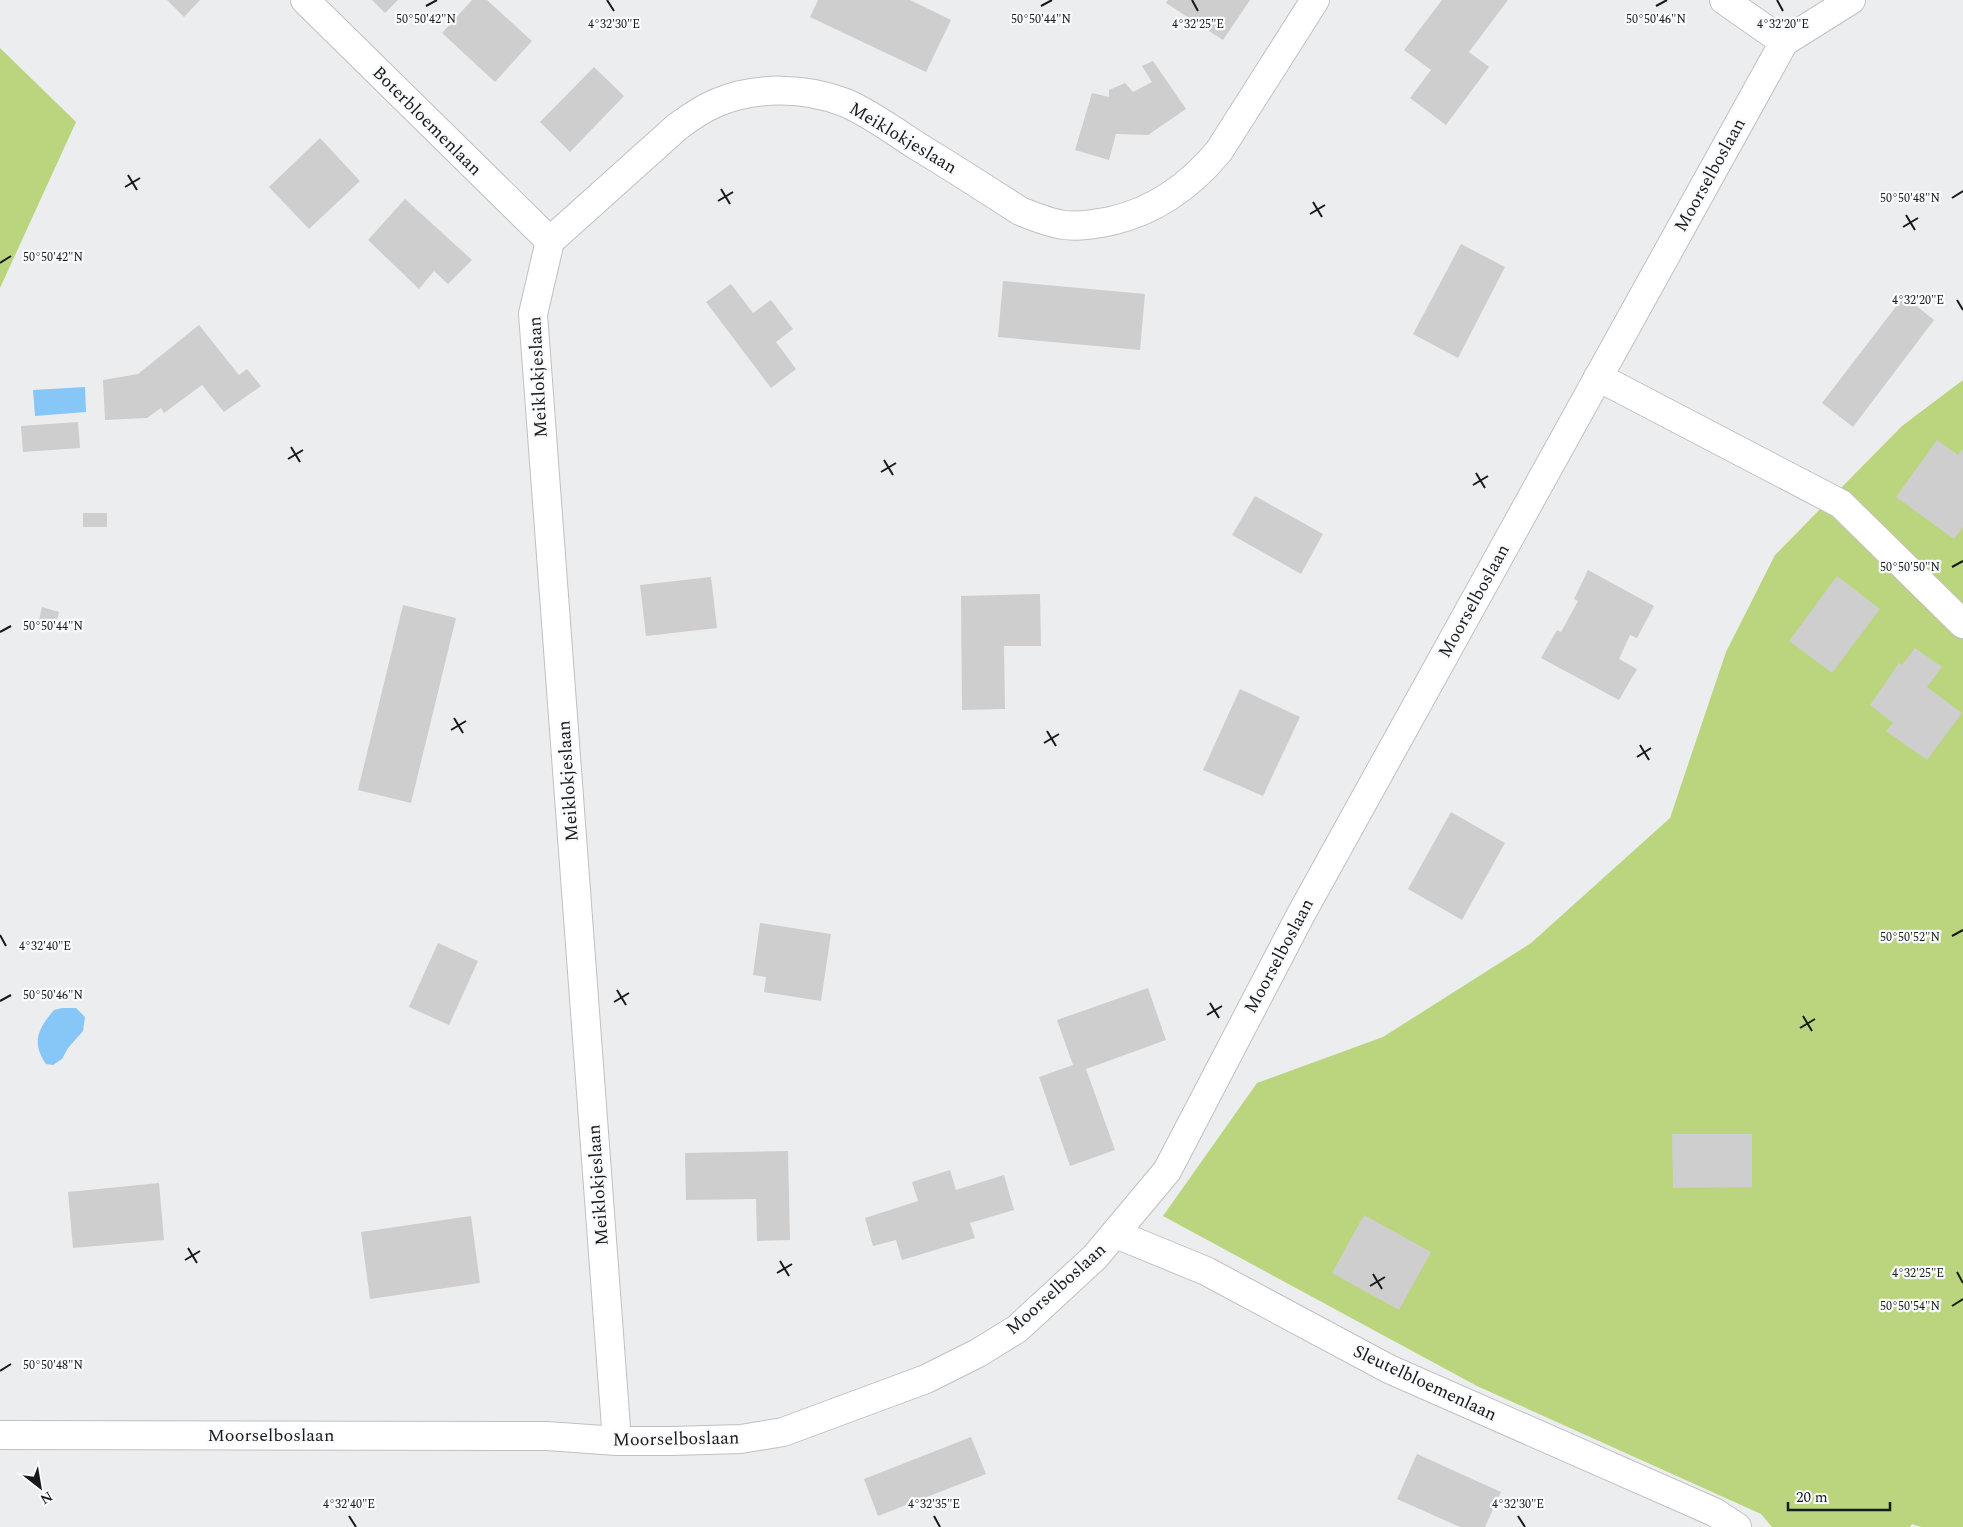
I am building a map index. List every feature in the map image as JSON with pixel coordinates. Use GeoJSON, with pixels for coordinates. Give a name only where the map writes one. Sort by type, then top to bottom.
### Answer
{"type":"FeatureCollection","features":[{"type":"Feature","properties":{"kind":"street","name":"Boterbloemenlaan"},"geometry":{"type":"LineString","coordinates":[[304,0],[550,241]]}},
{"type":"Feature","properties":{"kind":"street","name":"Meiklokjeslaan"},"geometry":{"type":"LineString","coordinates":[[617,1441],[533,314],[550,241],[677,127],[695,114],[715,103],[735,96],[792,91],[823,95],[862,111],[1020,211],[1037,218],[1060,224],[1081,225],[1120,219],[1144,211],[1170,197],[1208,164],[1315,0]]}},
{"type":"Feature","properties":{"kind":"street"},"geometry":{"type":"LineString","coordinates":[[1724,0],[1784,42]]}},
{"type":"Feature","properties":{"kind":"street","name":"Moorselboslaan"},"geometry":{"type":"LineString","coordinates":[[0,1435],[547,1436],[617,1441],[742,1439],[783,1432],[926,1379],[978,1353],[1017,1328],[1095,1257],[1167,1171],[1305,907],[1784,42],[1851,0]]}},
{"type":"Feature","properties":{"kind":"street"},"geometry":{"type":"LineString","coordinates":[[1598,377],[1840,504],[1963,624]]}},
{"type":"Feature","properties":{"kind":"street","name":"Sleutelbloemenlaan"},"geometry":{"type":"LineString","coordinates":[[1116,1234],[1206,1271],[1390,1369],[1714,1512],[1737,1527]]}},
{"type":"Feature","properties":{"kind":"green space"},"geometry":{"type":"Polygon","coordinates":[[[0,48],[76,122],[0,288],[0,48]]]}},
{"type":"Feature","properties":{"kind":"green space"},"geometry":{"type":"Polygon","coordinates":[[[1963,380],[1963,1527],[1921,1527],[1912,1524],[1910,1527],[1772,1527],[1761,1514],[1477,1386],[1163,1216],[1257,1083],[1383,1037],[1531,943],[1670,818],[1726,652],[1775,555],[1902,426],[1963,380]]]}},
{"type":"Feature","properties":{"kind":"water"},"geometry":{"type":"Polygon","coordinates":[[[85,387],[86,412],[35,416],[33,390],[85,387]]]}},
{"type":"Feature","properties":{"kind":"water"},"geometry":{"type":"Polygon","coordinates":[[[76,1008],[85,1017],[83,1031],[68,1048],[62,1059],[53,1065],[46,1064],[39,1049],[38,1036],[44,1023],[54,1010],[76,1008]]]}},
{"type":"Feature","properties":{"kind":"building"},"geometry":{"type":"Polygon","coordinates":[[[167,0],[200,0],[184,17],[167,0]]]}},
{"type":"Feature","properties":{"kind":"building"},"geometry":{"type":"Polygon","coordinates":[[[372,0],[398,0],[385,13],[372,0]]]}},
{"type":"Feature","properties":{"kind":"building"},"geometry":{"type":"Polygon","coordinates":[[[472,0],[487,0],[532,41],[495,82],[442,33],[472,0]]]}},
{"type":"Feature","properties":{"kind":"building"},"geometry":{"type":"Polygon","coordinates":[[[818,0],[910,0],[951,20],[926,72],[810,17],[818,0]]]}},
{"type":"Feature","properties":{"kind":"building"},"geometry":{"type":"Polygon","coordinates":[[[1168,0],[1250,0],[1223,40],[1166,3],[1168,0]]]}},
{"type":"Feature","properties":{"kind":"building"},"geometry":{"type":"Polygon","coordinates":[[[1442,0],[1508,0],[1469,52],[1489,67],[1446,125],[1410,98],[1431,70],[1404,50],[1442,0]]]}},
{"type":"Feature","properties":{"kind":"building"},"geometry":{"type":"Polygon","coordinates":[[[1153,61],[1186,109],[1148,135],[1116,134],[1109,160],[1075,150],[1092,93],[1109,97],[1109,90],[1125,83],[1133,92],[1152,82],[1142,66],[1153,61]]]}},
{"type":"Feature","properties":{"kind":"building"},"geometry":{"type":"Polygon","coordinates":[[[594,67],[624,96],[570,152],[540,122],[594,67]]]}},
{"type":"Feature","properties":{"kind":"building"},"geometry":{"type":"Polygon","coordinates":[[[320,138],[360,181],[309,229],[269,187],[320,138]]]}},
{"type":"Feature","properties":{"kind":"building"},"geometry":{"type":"Polygon","coordinates":[[[405,199],[472,260],[448,284],[434,271],[419,289],[368,240],[405,199]]]}},
{"type":"Feature","properties":{"kind":"building"},"geometry":{"type":"Polygon","coordinates":[[[1461,244],[1505,267],[1458,358],[1413,334],[1461,244]]]}},
{"type":"Feature","properties":{"kind":"building"},"geometry":{"type":"Polygon","coordinates":[[[1003,281],[1145,294],[1140,350],[998,337],[1003,281]]]}},
{"type":"Feature","properties":{"kind":"building"},"geometry":{"type":"Polygon","coordinates":[[[731,284],[753,313],[771,300],[793,329],[776,342],[796,369],[771,388],[706,302],[731,284]]]}},
{"type":"Feature","properties":{"kind":"building"},"geometry":{"type":"Polygon","coordinates":[[[1904,296],[1934,320],[1853,427],[1822,403],[1904,296]]]}},
{"type":"Feature","properties":{"kind":"building"},"geometry":{"type":"Polygon","coordinates":[[[199,325],[239,375],[247,369],[261,386],[224,412],[202,385],[164,413],[161,408],[147,418],[105,420],[103,380],[138,374],[199,325]]]}},
{"type":"Feature","properties":{"kind":"building"},"geometry":{"type":"Polygon","coordinates":[[[78,422],[80,448],[23,452],[21,426],[78,422]]]}},
{"type":"Feature","properties":{"kind":"building"},"geometry":{"type":"Polygon","coordinates":[[[1937,440],[1958,455],[1963,449],[1963,527],[1954,539],[1896,497],[1937,440]]]}},
{"type":"Feature","properties":{"kind":"building"},"geometry":{"type":"Polygon","coordinates":[[[1255,496],[1323,534],[1301,574],[1232,535],[1255,496]]]}},
{"type":"Feature","properties":{"kind":"building"},"geometry":{"type":"Polygon","coordinates":[[[83,513],[107,513],[107,527],[83,527],[83,513]]]}},
{"type":"Feature","properties":{"kind":"building"},"geometry":{"type":"Polygon","coordinates":[[[1588,570],[1654,606],[1637,638],[1630,635],[1619,659],[1637,669],[1619,700],[1541,658],[1557,630],[1561,632],[1578,601],[1574,599],[1588,570]]]}},
{"type":"Feature","properties":{"kind":"building"},"geometry":{"type":"Polygon","coordinates":[[[1837,576],[1880,609],[1832,673],[1789,641],[1837,576]]]}},
{"type":"Feature","properties":{"kind":"building"},"geometry":{"type":"Polygon","coordinates":[[[711,577],[717,628],[646,636],[640,585],[711,577]]]}},
{"type":"Feature","properties":{"kind":"building"},"geometry":{"type":"Polygon","coordinates":[[[1040,594],[1041,646],[1004,646],[1005,709],[962,710],[961,596],[1040,594]]]}},
{"type":"Feature","properties":{"kind":"building"},"geometry":{"type":"Polygon","coordinates":[[[403,605],[456,618],[411,803],[358,790],[403,605]]]}},
{"type":"Feature","properties":{"kind":"building"},"geometry":{"type":"Polygon","coordinates":[[[42,607],[59,612],[55,628],[38,624],[42,607]]]}},
{"type":"Feature","properties":{"kind":"building"},"geometry":{"type":"Polygon","coordinates":[[[1915,648],[1942,667],[1927,687],[1962,713],[1927,760],[1886,731],[1893,723],[1870,705],[1899,663],[1902,665],[1915,648]]]}},
{"type":"Feature","properties":{"kind":"building"},"geometry":{"type":"Polygon","coordinates":[[[1240,689],[1300,717],[1263,796],[1203,770],[1240,689]]]}},
{"type":"Feature","properties":{"kind":"building"},"geometry":{"type":"Polygon","coordinates":[[[1451,812],[1505,843],[1462,920],[1408,889],[1451,812]]]}},
{"type":"Feature","properties":{"kind":"building"},"geometry":{"type":"Polygon","coordinates":[[[760,923],[831,934],[821,1001],[764,992],[766,977],[753,975],[760,923]]]}},
{"type":"Feature","properties":{"kind":"building"},"geometry":{"type":"Polygon","coordinates":[[[438,943],[478,961],[449,1025],[409,1007],[438,943]]]}},
{"type":"Feature","properties":{"kind":"building"},"geometry":{"type":"Polygon","coordinates":[[[1148,988],[1166,1040],[1086,1069],[1115,1150],[1070,1166],[1039,1077],[1073,1065],[1057,1020],[1148,988]]]}},
{"type":"Feature","properties":{"kind":"building"},"geometry":{"type":"Polygon","coordinates":[[[1672,1134],[1752,1134],[1752,1187],[1673,1188],[1672,1134]]]}},
{"type":"Feature","properties":{"kind":"building"},"geometry":{"type":"Polygon","coordinates":[[[788,1151],[790,1240],[757,1241],[756,1199],[686,1200],[685,1153],[788,1151]]]}},
{"type":"Feature","properties":{"kind":"building"},"geometry":{"type":"Polygon","coordinates":[[[950,1170],[956,1190],[1004,1175],[1014,1210],[970,1223],[975,1238],[902,1260],[896,1240],[873,1246],[865,1218],[918,1201],[912,1182],[950,1170]]]}},
{"type":"Feature","properties":{"kind":"building"},"geometry":{"type":"Polygon","coordinates":[[[159,1183],[164,1240],[73,1248],[68,1192],[159,1183]]]}},
{"type":"Feature","properties":{"kind":"building"},"geometry":{"type":"Polygon","coordinates":[[[1364,1215],[1431,1252],[1399,1310],[1332,1273],[1364,1215]]]}},
{"type":"Feature","properties":{"kind":"building"},"geometry":{"type":"Polygon","coordinates":[[[471,1216],[480,1283],[370,1299],[361,1232],[471,1216]]]}},
{"type":"Feature","properties":{"kind":"building"},"geometry":{"type":"Polygon","coordinates":[[[971,1437],[986,1474],[878,1516],[864,1479],[971,1437]]]}},
{"type":"Feature","properties":{"kind":"building"},"geometry":{"type":"Polygon","coordinates":[[[1417,1454],[1501,1492],[1485,1527],[1460,1527],[1397,1499],[1417,1454]]]}}]}
